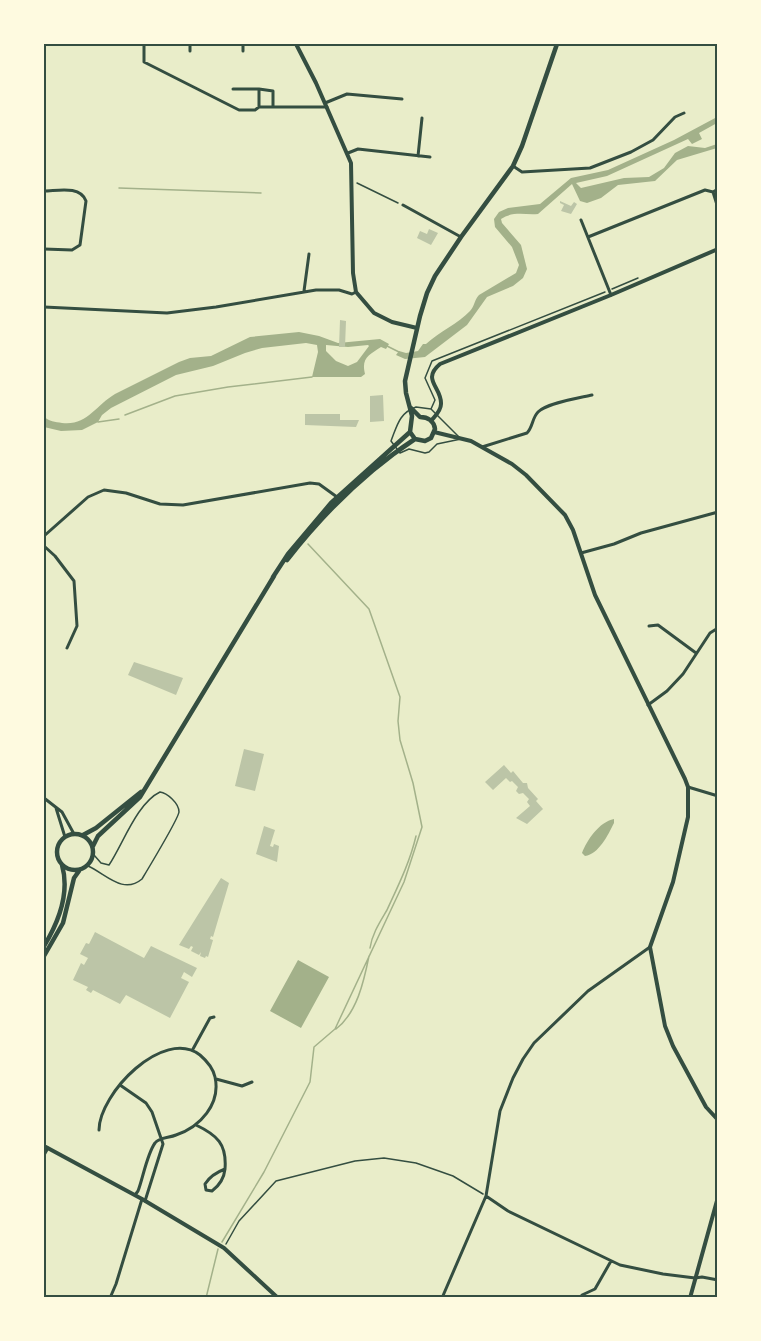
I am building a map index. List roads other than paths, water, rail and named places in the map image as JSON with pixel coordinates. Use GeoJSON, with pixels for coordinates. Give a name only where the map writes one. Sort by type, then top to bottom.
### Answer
{"type":"FeatureCollection","features":[{"type":"Feature","properties":{"kind":"main road"},"geometry":{"type":"LineString","coordinates":[[398,450],[410,432],[412,422],[411,408],[405,388],[417,328],[431,284],[461,237],[513,166],[557,44]]}},
{"type":"Feature","properties":{"kind":"main road"},"geometry":{"type":"LineString","coordinates":[[410,432],[415,439],[425,441],[431,438],[434,432],[431,421],[420,417],[411,408]]}},
{"type":"Feature","properties":{"kind":"main road"},"geometry":{"type":"LineString","coordinates":[[412,422],[420,417]]}},
{"type":"Feature","properties":{"kind":"main road"},"geometry":{"type":"LineString","coordinates":[[144,789],[96,828],[83,835],[74,834],[65,837],[58,845],[59,861],[67,869],[79,870],[87,866],[94,855],[93,846],[98,836],[135,804],[288,554],[339,499],[398,450],[415,439]]}},
{"type":"Feature","properties":{"kind":"main road"},"geometry":{"type":"LineString","coordinates":[[83,835],[93,846]]}},
{"type":"Feature","properties":{"kind":"main road"},"geometry":{"type":"LineString","coordinates":[[44,946],[58,921],[61,910],[65,876],[63,865]]}},
{"type":"Feature","properties":{"kind":"main road"},"geometry":{"type":"LineString","coordinates":[[44,956],[63,923],[74,878],[79,870]]}},
{"type":"Feature","properties":{"kind":"street"},"geometry":{"type":"LineString","coordinates":[[144,44],[144,63],[239,110],[255,110],[259,107],[326,105],[347,94],[402,99]]}},
{"type":"Feature","properties":{"kind":"street"},"geometry":{"type":"LineString","coordinates":[[190,44],[190,51]]}},
{"type":"Feature","properties":{"kind":"street"},"geometry":{"type":"LineString","coordinates":[[243,44],[243,51]]}},
{"type":"Feature","properties":{"kind":"street"},"geometry":{"type":"LineString","coordinates":[[296,44],[348,153],[353,182],[353,273],[356,292],[374,313],[392,322],[417,328]]}},
{"type":"Feature","properties":{"kind":"street"},"geometry":{"type":"LineString","coordinates":[[476,44],[485,44]]}},
{"type":"Feature","properties":{"kind":"street"},"geometry":{"type":"LineString","coordinates":[[233,89],[273,91],[273,107]]}},
{"type":"Feature","properties":{"kind":"street"},"geometry":{"type":"LineString","coordinates":[[259,89],[259,107]]}},
{"type":"Feature","properties":{"kind":"street"},"geometry":{"type":"LineString","coordinates":[[513,166],[522,172],[590,168],[631,152],[653,140],[675,117],[684,113]]}},
{"type":"Feature","properties":{"kind":"street"},"geometry":{"type":"LineString","coordinates":[[418,156],[422,118]]}},
{"type":"Feature","properties":{"kind":"street"},"geometry":{"type":"LineString","coordinates":[[348,153],[358,149],[430,157]]}},
{"type":"Feature","properties":{"kind":"street"},"geometry":{"type":"LineString","coordinates":[[713,192],[717,189]]}},
{"type":"Feature","properties":{"kind":"street"},"geometry":{"type":"LineString","coordinates":[[588,237],[705,190],[713,192]]}},
{"type":"Feature","properties":{"kind":"street"},"geometry":{"type":"LineString","coordinates":[[44,191],[77,191],[84,196],[86,201],[80,245],[72,250],[44,249]]}},
{"type":"Feature","properties":{"kind":"street"},"geometry":{"type":"LineString","coordinates":[[713,192],[717,208]]}},
{"type":"Feature","properties":{"kind":"street"},"geometry":{"type":"LineString","coordinates":[[403,206],[461,237]]}},
{"type":"Feature","properties":{"kind":"street"},"geometry":{"type":"LineString","coordinates":[[581,220],[610,292]]}},
{"type":"Feature","properties":{"kind":"street"},"geometry":{"type":"LineString","coordinates":[[431,421],[437,414],[441,403],[432,378],[435,368],[440,364],[717,249]]}},
{"type":"Feature","properties":{"kind":"street"},"geometry":{"type":"LineString","coordinates":[[303,291],[309,254]]}},
{"type":"Feature","properties":{"kind":"street"},"geometry":{"type":"LineString","coordinates":[[44,307],[167,313],[216,307],[303,291],[339,290],[352,294],[356,292]]}},
{"type":"Feature","properties":{"kind":"street"},"geometry":{"type":"LineString","coordinates":[[482,447],[527,433],[537,413],[544,407],[592,395]]}},
{"type":"Feature","properties":{"kind":"street"},"geometry":{"type":"LineString","coordinates":[[434,432],[466,440],[482,447],[520,470],[565,515],[573,530],[595,595],[687,787],[688,817],[673,882],[650,947],[665,1026],[673,1046],[706,1107],[717,1120]]}},
{"type":"Feature","properties":{"kind":"street"},"geometry":{"type":"LineString","coordinates":[[44,536],[88,497],[104,490],[126,493],[160,504],[183,505],[310,483],[319,484],[339,499]]}},
{"type":"Feature","properties":{"kind":"street"},"geometry":{"type":"LineString","coordinates":[[581,553],[614,544],[641,533],[717,512]]}},
{"type":"Feature","properties":{"kind":"street"},"geometry":{"type":"LineString","coordinates":[[44,546],[55,556],[74,581],[77,626],[67,648]]}},
{"type":"Feature","properties":{"kind":"street"},"geometry":{"type":"LineString","coordinates":[[649,626],[658,626],[696,653]]}},
{"type":"Feature","properties":{"kind":"street"},"geometry":{"type":"LineString","coordinates":[[648,705],[674,684],[710,633],[717,628]]}},
{"type":"Feature","properties":{"kind":"street"},"geometry":{"type":"LineString","coordinates":[[687,787],[717,796]]}},
{"type":"Feature","properties":{"kind":"street"},"geometry":{"type":"LineString","coordinates":[[44,798],[62,812],[74,834]]}},
{"type":"Feature","properties":{"kind":"street"},"geometry":{"type":"LineString","coordinates":[[56,806],[65,837]]}},
{"type":"Feature","properties":{"kind":"street"},"geometry":{"type":"LineString","coordinates":[[442,1298],[486,1196],[500,1111],[523,1059],[534,1043],[588,991],[650,947]]}},
{"type":"Feature","properties":{"kind":"street"},"geometry":{"type":"LineString","coordinates":[[193,1049],[210,1018],[214,1017]]}},
{"type":"Feature","properties":{"kind":"street"},"geometry":{"type":"LineString","coordinates":[[99,1131],[99,1121],[111,1097],[131,1073],[145,1061],[165,1050],[179,1047],[193,1049],[213,1068],[216,1079],[214,1098],[210,1108],[196,1125],[177,1135],[161,1138],[154,1144],[135,1195]]}},
{"type":"Feature","properties":{"kind":"street"},"geometry":{"type":"LineString","coordinates":[[216,1079],[242,1086],[252,1083]]}},
{"type":"Feature","properties":{"kind":"street"},"geometry":{"type":"LineString","coordinates":[[110,1298],[163,1147],[152,1112],[146,1103],[120,1085]]}},
{"type":"Feature","properties":{"kind":"street"},"geometry":{"type":"LineString","coordinates":[[196,1125],[217,1137],[225,1155],[225,1169],[222,1182],[212,1191],[206,1190],[207,1180],[225,1169]]}},
{"type":"Feature","properties":{"kind":"street"},"geometry":{"type":"LineString","coordinates":[[44,1155],[46,1147],[135,1195],[224,1248],[278,1298]]}},
{"type":"Feature","properties":{"kind":"street"},"geometry":{"type":"LineString","coordinates":[[486,1196],[508,1211],[560,1234],[611,1261],[636,1269],[694,1278],[702,1276],[717,1280]]}},
{"type":"Feature","properties":{"kind":"street"},"geometry":{"type":"LineString","coordinates":[[690,1298],[717,1197]]}},
{"type":"Feature","properties":{"kind":"street"},"geometry":{"type":"LineString","coordinates":[[582,1295],[595,1288],[611,1261]]}},
{"type":"Feature","properties":{"kind":"lane"},"geometry":{"type":"LineString","coordinates":[[87,866],[123,886],[136,884],[142,879],[173,823],[179,811],[178,808],[168,795],[160,792],[156,794],[140,812],[109,865],[98,861],[94,855]]}},
{"type":"Feature","properties":{"kind":"waterway"},"geometry":{"type":"LineString","coordinates":[[119,188],[261,193]]}},
{"type":"Feature","properties":{"kind":"waterway"},"geometry":{"type":"LineString","coordinates":[[387,346],[399,352]]}},
{"type":"Feature","properties":{"kind":"waterway"},"geometry":{"type":"LineString","coordinates":[[125,415],[175,396],[312,377]]}},
{"type":"Feature","properties":{"kind":"waterway"},"geometry":{"type":"LineString","coordinates":[[98,422],[119,419]]}},
{"type":"Feature","properties":{"kind":"waterway"},"geometry":{"type":"LineString","coordinates":[[222,1242],[264,1172],[310,1082],[314,1047],[335,1029],[404,882],[422,827],[413,783],[400,740],[398,721],[400,697],[369,609],[308,544]]}},
{"type":"Feature","properties":{"kind":"waterway"},"geometry":{"type":"LineString","coordinates":[[370,948],[374,933],[403,874],[416,836]]}},
{"type":"Feature","properties":{"kind":"waterway"},"geometry":{"type":"LineString","coordinates":[[336,1029],[354,1005],[362,986],[369,956]]}},
{"type":"Feature","properties":{"kind":"waterway"},"geometry":{"type":"LineString","coordinates":[[206,1298],[218,1249]]}}]}
